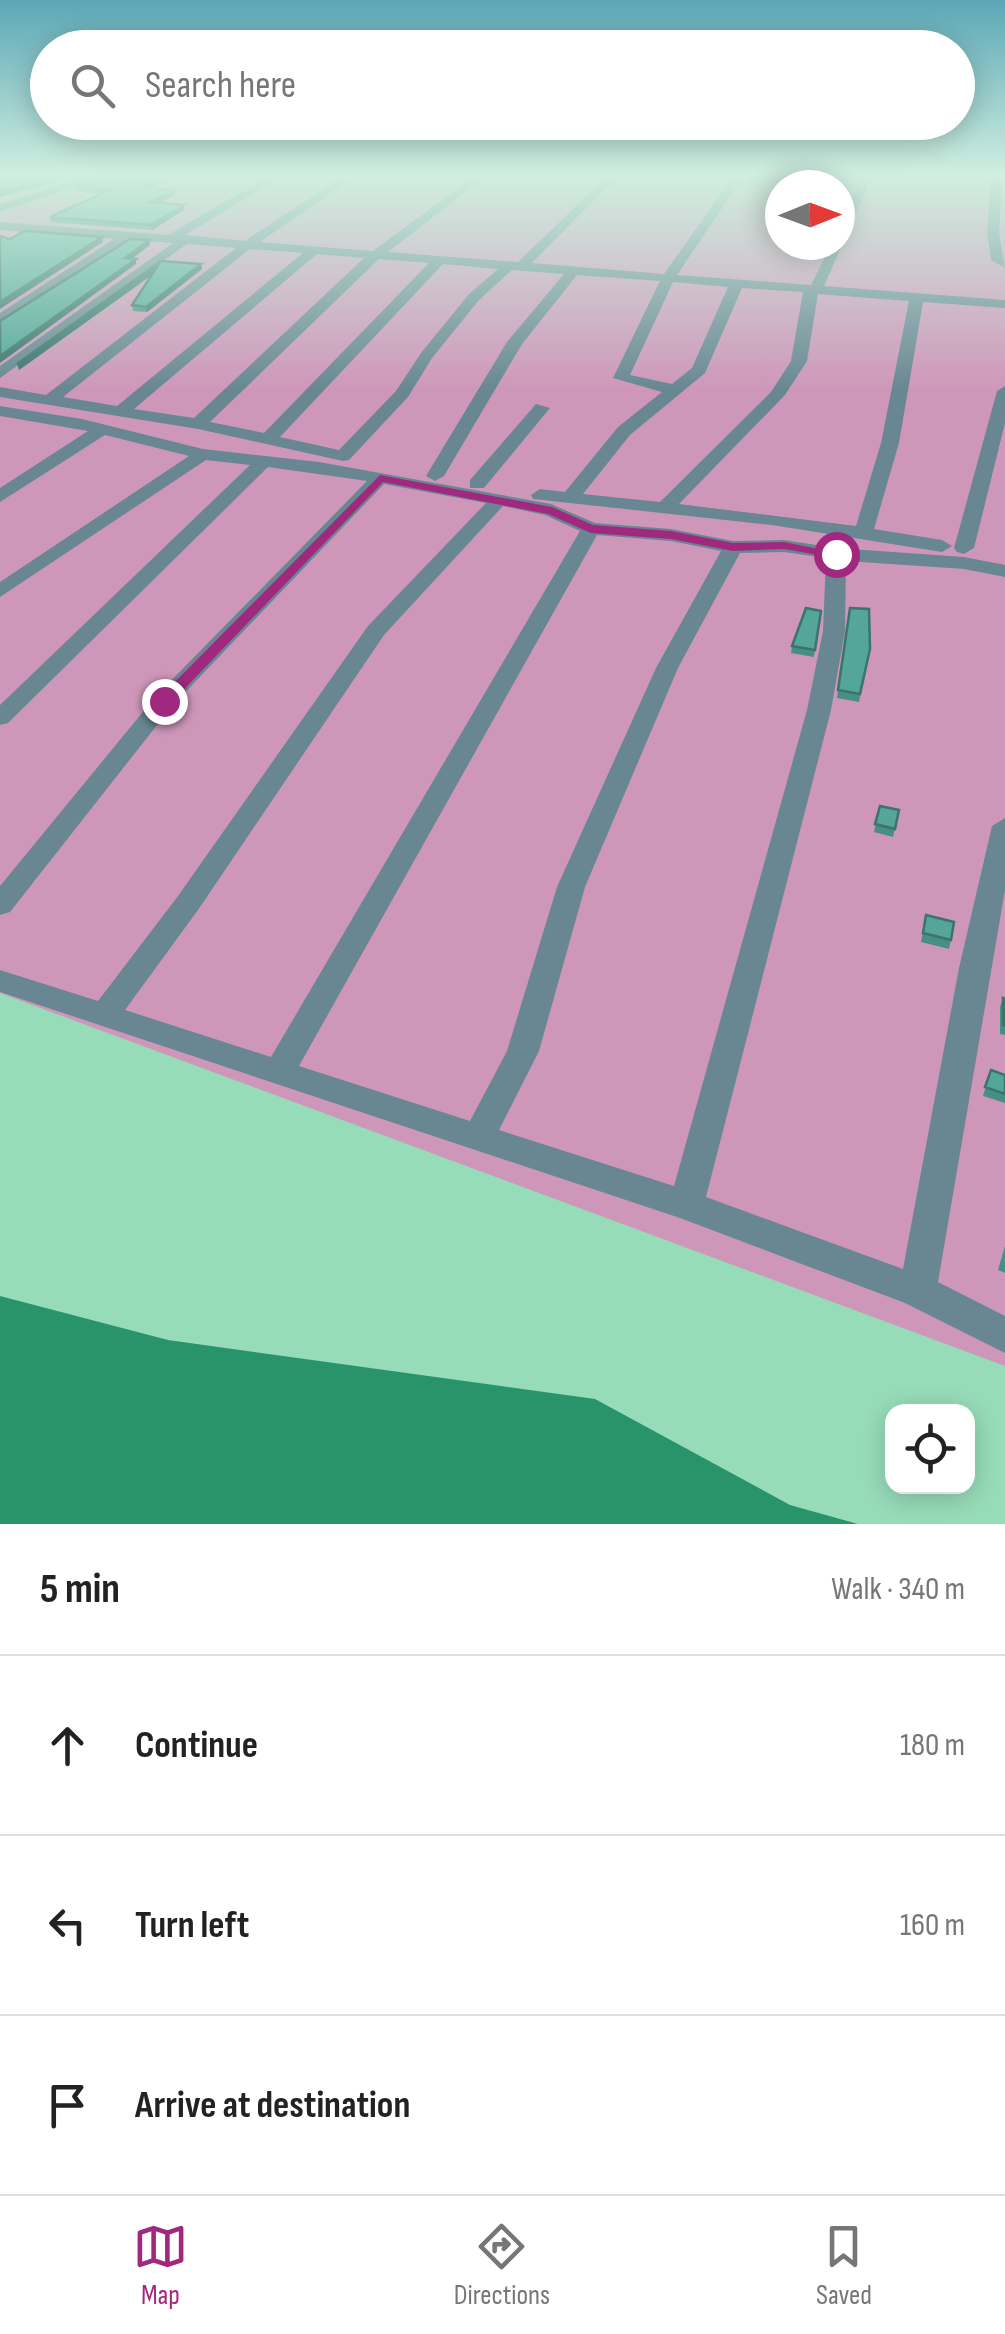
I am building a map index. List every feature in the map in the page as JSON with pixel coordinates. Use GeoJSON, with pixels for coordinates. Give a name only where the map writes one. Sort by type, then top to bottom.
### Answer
{"type":"FeatureCollection","features":[{"type":"Feature","properties":{"kind":"street"},"geometry":{"type":"LineString","coordinates":[[0,320],[66,272],[107,248]]}},
{"type":"Feature","properties":{"kind":"street"},"geometry":{"type":"LineString","coordinates":[[0,373],[167,248]]}},
{"type":"Feature","properties":{"kind":"street"},"geometry":{"type":"LineString","coordinates":[[48,401],[245,248]]}},
{"type":"Feature","properties":{"kind":"street"},"geometry":{"type":"LineString","coordinates":[[295,248],[1005,304]]}},
{"type":"Feature","properties":{"kind":"street"},"geometry":{"type":"LineString","coordinates":[[198,424],[296,327],[387,248]]}},
{"type":"Feature","properties":{"kind":"street"},"geometry":{"type":"LineString","coordinates":[[343,456],[402,394],[474,297],[534,248]]}},
{"type":"Feature","properties":{"kind":"street"},"geometry":{"type":"LineString","coordinates":[[673,389],[621,378],[668,278],[689,248]]}},
{"type":"Feature","properties":{"kind":"street"},"geometry":{"type":"LineString","coordinates":[[120,412],[315,250]]}},
{"type":"Feature","properties":{"kind":"street"},"geometry":{"type":"LineString","coordinates":[[0,718],[268,449],[386,309],[442,259]]}},
{"type":"Feature","properties":{"kind":"street"},"geometry":{"type":"LineString","coordinates":[[666,506],[777,395],[798,361],[809,294],[830,260]]}},
{"type":"Feature","properties":{"kind":"street"},"geometry":{"type":"LineString","coordinates":[[435,476],[475,415],[515,342],[574,270]]}},
{"type":"Feature","properties":{"kind":"street"},"geometry":{"type":"LineString","coordinates":[[568,500],[624,430],[700,370],[736,285]]}},
{"type":"Feature","properties":{"kind":"street"},"geometry":{"type":"LineString","coordinates":[[864,535],[890,443],[917,298]]}},
{"type":"Feature","properties":{"kind":"street"},"geometry":{"type":"LineString","coordinates":[[964,548],[1005,391]]}},
{"type":"Feature","properties":{"kind":"street"},"geometry":{"type":"LineString","coordinates":[[0,392],[198,424],[268,449],[380,478],[552,510],[591,529],[671,535],[733,547],[784,546],[1005,570]]}},
{"type":"Feature","properties":{"kind":"street"},"geometry":{"type":"LineString","coordinates":[[477,484],[542,408]]}},
{"type":"Feature","properties":{"kind":"street"},"geometry":{"type":"LineString","coordinates":[[4,415],[82,424],[203,454],[268,449],[343,456],[568,500],[666,506],[1005,557]]}},
{"type":"Feature","properties":{"kind":"street"},"geometry":{"type":"LineString","coordinates":[[0,496],[98,430]]}},
{"type":"Feature","properties":{"kind":"street"},"geometry":{"type":"LineString","coordinates":[[0,591],[203,454]]}},
{"type":"Feature","properties":{"kind":"street"},"geometry":{"type":"LineString","coordinates":[[0,905],[164,701],[380,478]]}},
{"type":"Feature","properties":{"kind":"street"},"geometry":{"type":"LineString","coordinates":[[103,1017],[188,903],[376,630],[498,501]]}},
{"type":"Feature","properties":{"kind":"street"},"geometry":{"type":"LineString","coordinates":[[278,1073],[591,529]]}},
{"type":"Feature","properties":{"kind":"street"},"geometry":{"type":"LineString","coordinates":[[478,1138],[523,1051],[570,887],[667,668],[733,547]]}},
{"type":"Feature","properties":{"kind":"street"},"geometry":{"type":"LineString","coordinates":[[686,1205],[818,710],[834,632],[836,554]]}},
{"type":"Feature","properties":{"kind":"street"},"geometry":{"type":"LineString","coordinates":[[918,1291],[974,968],[1005,826]]}},
{"type":"Feature","properties":{"kind":"street"},"geometry":{"type":"LineString","coordinates":[[0,982],[686,1205],[918,1291],[1005,1336]]}},
{"type":"Feature","properties":{"kind":"shaded area"},"geometry":{"type":"Polygon","coordinates":[[[0,248],[765,248],[765,260],[855,260],[855,248],[1005,248],[1005,1366],[0,993],[0,248]]]}},
{"type":"Feature","properties":{"kind":"shaded area"},"geometry":{"type":"Polygon","coordinates":[[[0,1296],[168,1340],[595,1399],[790,1505],[858,1524],[0,1524],[0,1296]]]}},
{"type":"Feature","properties":{"kind":"building"},"geometry":{"type":"Polygon","coordinates":[[[0,248],[85,248],[0,302],[0,248]]]}},
{"type":"Feature","properties":{"kind":"building"},"geometry":{"type":"Polygon","coordinates":[[[116,248],[138,248],[125,258],[136,259],[0,356],[0,321],[116,248]]]}},
{"type":"Feature","properties":{"kind":"building"},"geometry":{"type":"Polygon","coordinates":[[[161,261],[201,264],[146,307],[132,305],[159,264],[17,364],[161,261]]]}},
{"type":"Feature","properties":{"kind":"building"},"geometry":{"type":"Polygon","coordinates":[[[806,608],[821,611],[815,650],[792,646],[806,608]]]}},
{"type":"Feature","properties":{"kind":"building"},"geometry":{"type":"Polygon","coordinates":[[[850,608],[869,609],[870,649],[860,694],[838,690],[850,608]]]}},
{"type":"Feature","properties":{"kind":"building"},"geometry":{"type":"Polygon","coordinates":[[[880,806],[899,810],[895,829],[875,824],[880,806]]]}},
{"type":"Feature","properties":{"kind":"building"},"geometry":{"type":"Polygon","coordinates":[[[926,915],[954,922],[951,940],[923,933],[926,915]]]}},
{"type":"Feature","properties":{"kind":"building"},"geometry":{"type":"Polygon","coordinates":[[[991,1070],[1005,1075],[1005,1094],[985,1087],[991,1070]]]}},
{"type":"Feature","properties":{"kind":"route"},"geometry":{"type":"LineString","coordinates":[[164,701],[380,478],[552,510],[591,529],[671,535],[733,547],[784,546],[836,554]]}}]}
